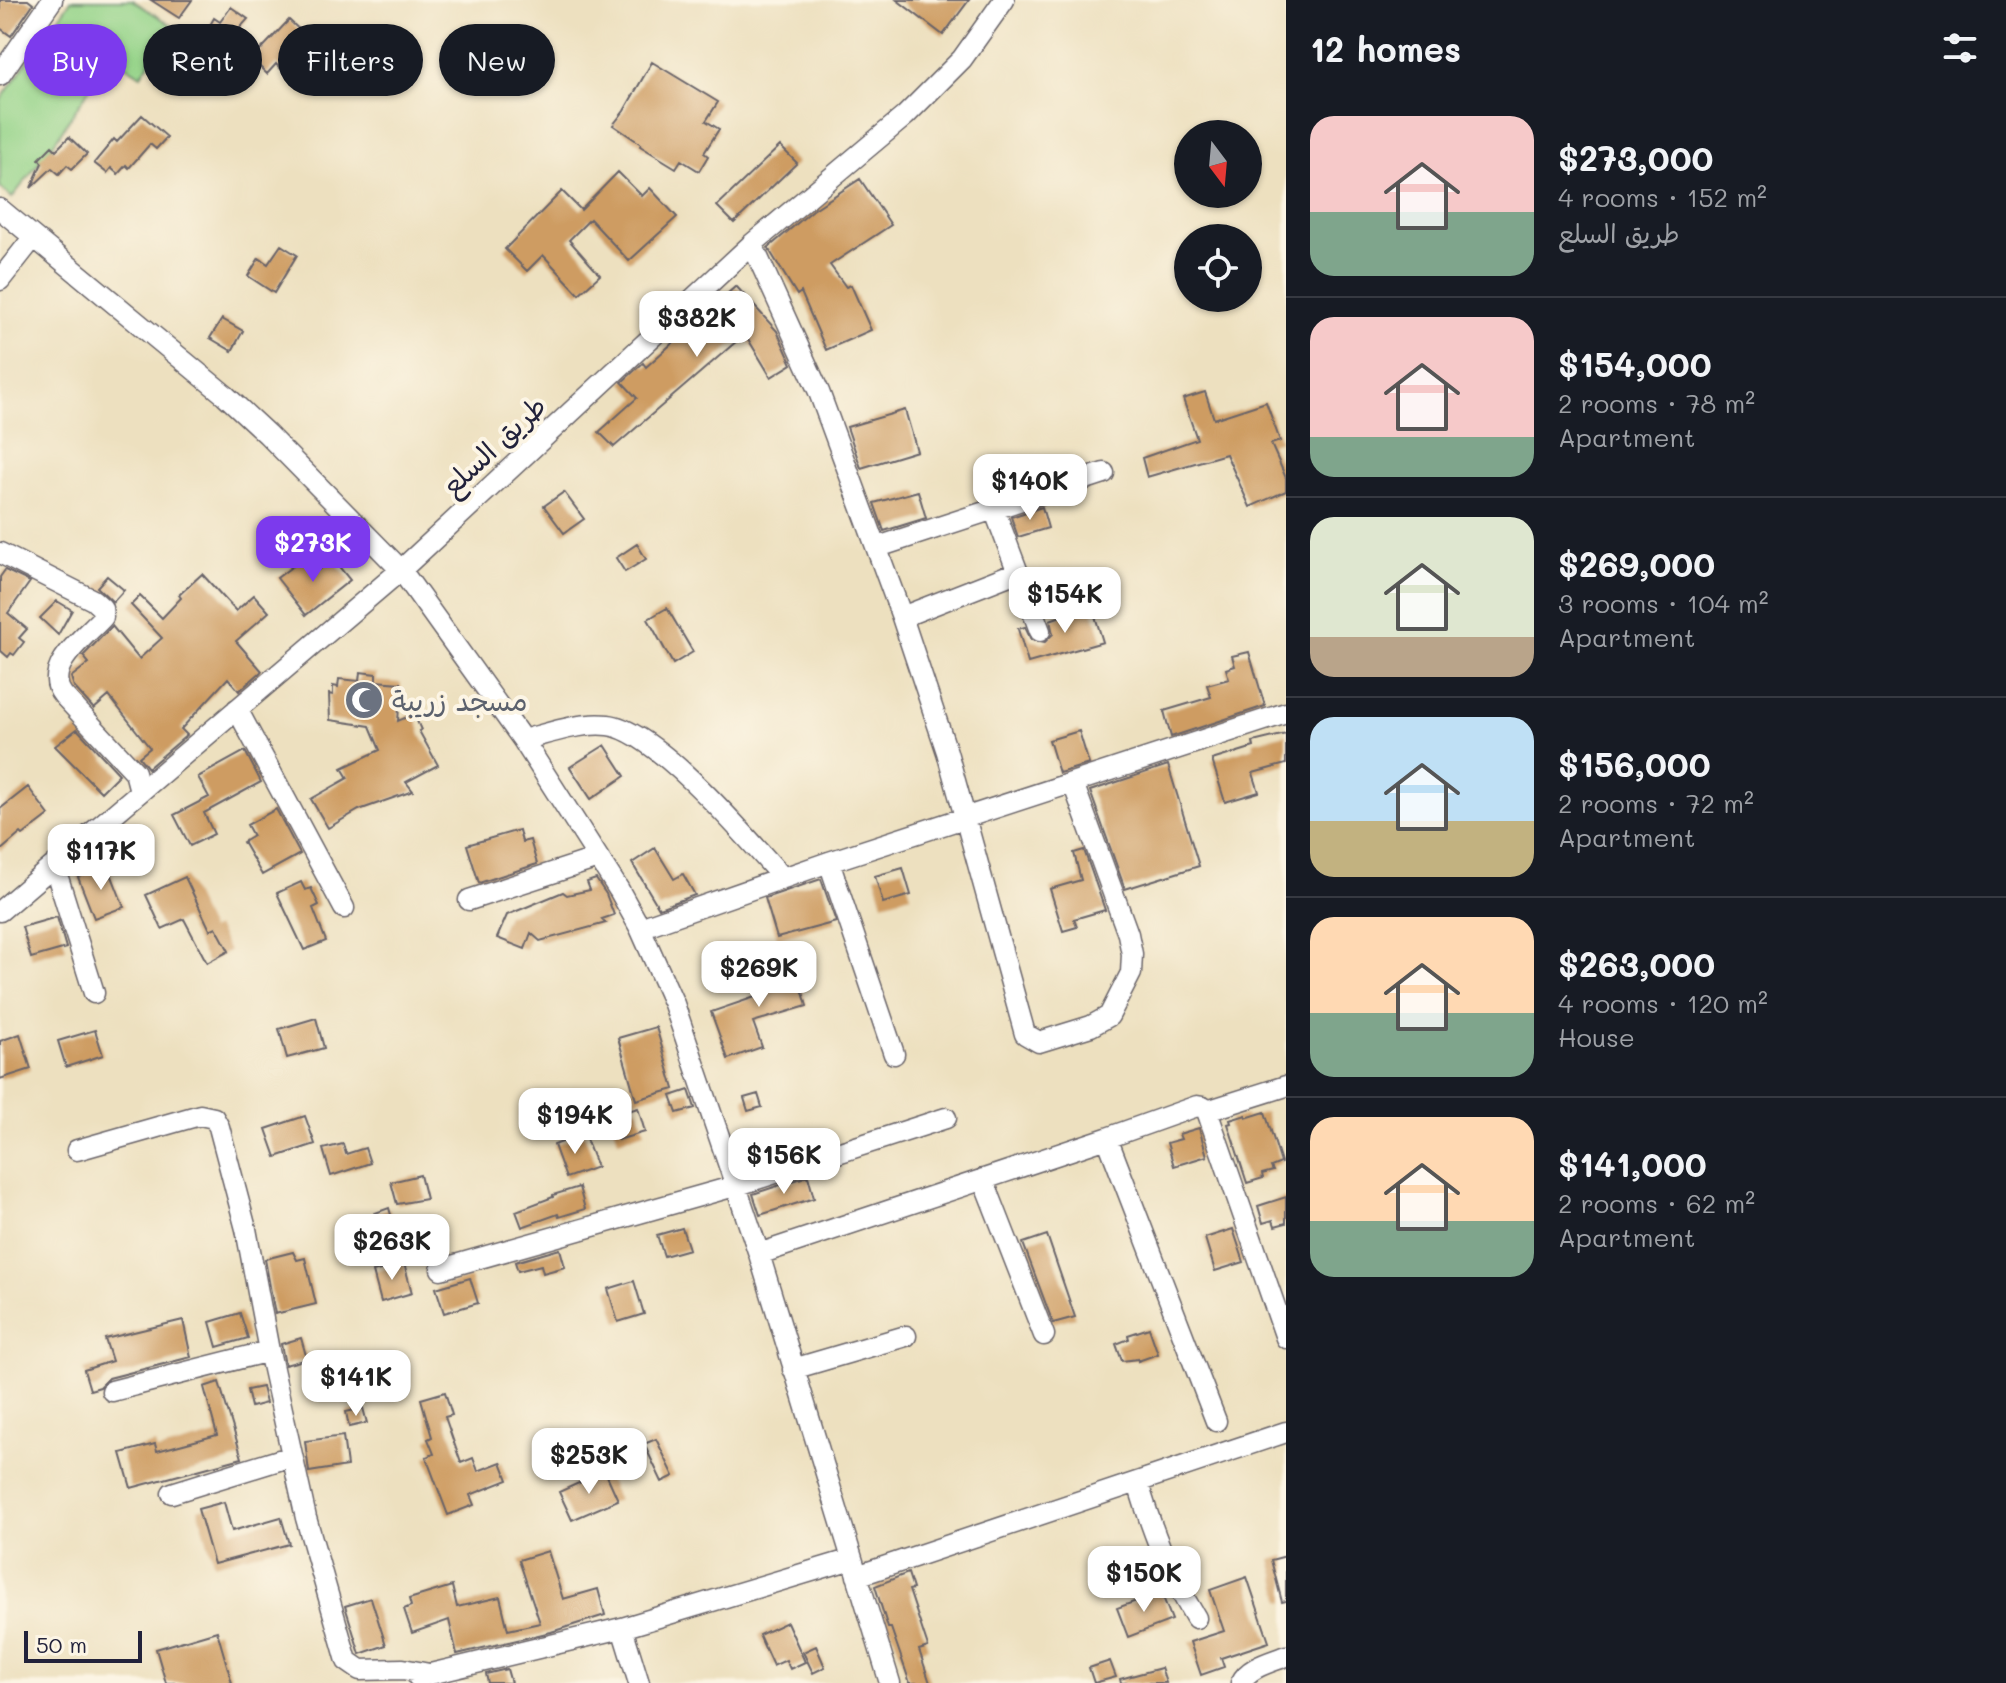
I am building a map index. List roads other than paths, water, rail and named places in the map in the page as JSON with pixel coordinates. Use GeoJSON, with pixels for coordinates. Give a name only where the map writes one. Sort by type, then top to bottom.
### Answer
{"type":"FeatureCollection","features":[{"type":"Feature","properties":{"kind":"street"},"geometry":{"type":"LineString","coordinates":[[0,75],[52,0]]}},
{"type":"Feature","properties":{"kind":"street","name":"طريق السلع"},"geometry":{"type":"LineString","coordinates":[[0,911],[401,570],[752,244],[932,92],[962,59],[1004,0]]}},
{"type":"Feature","properties":{"kind":"street"},"geometry":{"type":"LineString","coordinates":[[0,209],[225,395],[401,570],[523,740],[598,858],[640,928],[674,1004],[759,1254],[890,1683]]}},
{"type":"Feature","properties":{"kind":"street"},"geometry":{"type":"LineString","coordinates":[[0,280],[33,238]]}},
{"type":"Feature","properties":{"kind":"street"},"geometry":{"type":"LineString","coordinates":[[752,244],[819,392],[878,547],[947,752],[1025,1034],[1039,1042],[1091,1026],[1109,1016],[1131,973],[1132,954],[1128,934],[1073,783]]}},
{"type":"Feature","properties":{"kind":"street"},"geometry":{"type":"LineString","coordinates":[[878,547],[1104,473]]}},
{"type":"Feature","properties":{"kind":"street"},"geometry":{"type":"LineString","coordinates":[[994,509],[1040,631]]}},
{"type":"Feature","properties":{"kind":"street"},"geometry":{"type":"LineString","coordinates":[[0,553],[93,600],[102,608],[103,617],[58,667],[55,680],[63,695],[135,772],[140,791]]}},
{"type":"Feature","properties":{"kind":"street"},"geometry":{"type":"LineString","coordinates":[[902,617],[1017,572]]}},
{"type":"Feature","properties":{"kind":"street"},"geometry":{"type":"LineString","coordinates":[[237,709],[344,908]]}},
{"type":"Feature","properties":{"kind":"street"},"geometry":{"type":"LineString","coordinates":[[640,928],[829,862],[1286,713]]}},
{"type":"Feature","properties":{"kind":"street"},"geometry":{"type":"LineString","coordinates":[[523,740],[568,728],[607,725],[626,730],[650,745],[731,817],[783,878]]}},
{"type":"Feature","properties":{"kind":"street"},"geometry":{"type":"LineString","coordinates":[[469,900],[598,858]]}},
{"type":"Feature","properties":{"kind":"street"},"geometry":{"type":"LineString","coordinates":[[829,862],[894,1054]]}},
{"type":"Feature","properties":{"kind":"street"},"geometry":{"type":"LineString","coordinates":[[54,865],[94,993]]}},
{"type":"Feature","properties":{"kind":"street"},"geometry":{"type":"LineString","coordinates":[[1207,1111],[1286,1086]]}},
{"type":"Feature","properties":{"kind":"street"},"geometry":{"type":"LineString","coordinates":[[759,1254],[1197,1106],[1207,1111],[1286,1338]]}},
{"type":"Feature","properties":{"kind":"street"},"geometry":{"type":"LineString","coordinates":[[77,1150],[200,1115],[214,1118],[224,1136],[246,1229],[306,1518],[347,1661],[360,1670],[403,1669],[429,1674]]}},
{"type":"Feature","properties":{"kind":"street"},"geometry":{"type":"LineString","coordinates":[[441,1269],[735,1186],[946,1118]]}},
{"type":"Feature","properties":{"kind":"street"},"geometry":{"type":"LineString","coordinates":[[1107,1138],[1216,1421]]}},
{"type":"Feature","properties":{"kind":"street"},"geometry":{"type":"LineString","coordinates":[[983,1179],[1044,1335]]}},
{"type":"Feature","properties":{"kind":"street"},"geometry":{"type":"LineString","coordinates":[[793,1369],[906,1336]]}},
{"type":"Feature","properties":{"kind":"street"},"geometry":{"type":"LineString","coordinates":[[112,1391],[269,1351]]}},
{"type":"Feature","properties":{"kind":"street"},"geometry":{"type":"LineString","coordinates":[[399,1683],[854,1567],[1138,1483],[1286,1432]]}},
{"type":"Feature","properties":{"kind":"street"},"geometry":{"type":"LineString","coordinates":[[172,1493],[292,1456]]}},
{"type":"Feature","properties":{"kind":"street"},"geometry":{"type":"LineString","coordinates":[[1138,1483],[1154,1539],[1175,1584],[1196,1618]]}},
{"type":"Feature","properties":{"kind":"street"},"geometry":{"type":"LineString","coordinates":[[622,1628],[639,1683]]}},
{"type":"Feature","properties":{"kind":"street"},"geometry":{"type":"LineString","coordinates":[[1241,1683],[1244,1676],[1254,1669],[1286,1656]]}},
{"type":"Feature","properties":{"kind":"place","name":"مسجد زريبة"},"geometry":{"type":"Point","coordinates":[364,700]}}]}
